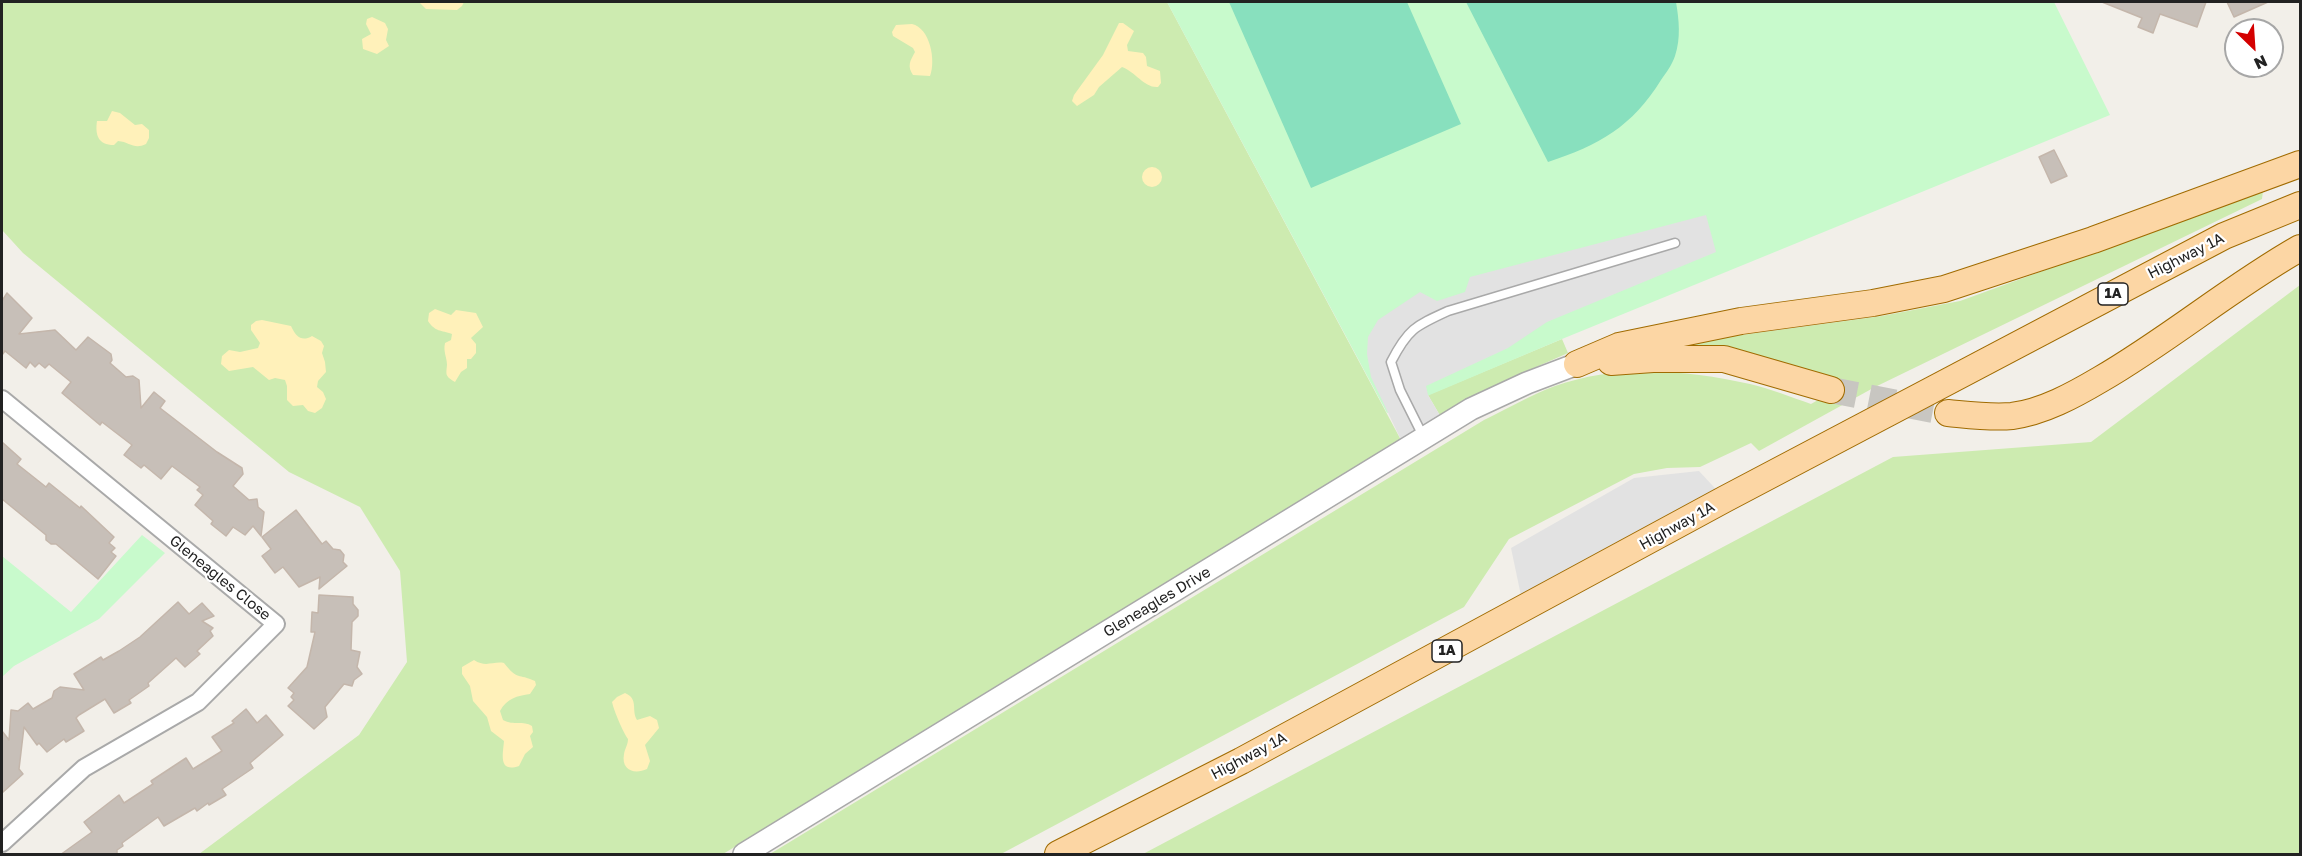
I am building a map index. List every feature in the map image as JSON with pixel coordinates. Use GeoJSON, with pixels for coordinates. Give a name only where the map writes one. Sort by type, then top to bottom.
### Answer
{"type":"FeatureCollection","features":[{"type":"Feature","properties":{"kind":"main road"},"geometry":{"type":"LineString","coordinates":[[1577,364],[1619,346],[1741,321],[1873,303],[1944,289],[2093,240],[2301,164]]}},
{"type":"Feature","properties":{"kind":"main road","name":"Highway 1A"},"geometry":{"type":"LineString","coordinates":[[1058,855],[1251,756],[1725,499],[2162,268],[2224,236],[2301,205]]}},
{"type":"Feature","properties":{"kind":"main road"},"geometry":{"type":"LineString","coordinates":[[1948,413],[2013,416],[2050,405],[2116,370],[2272,264],[2301,248]]}},
{"type":"Feature","properties":{"kind":"main road"},"geometry":{"type":"LineString","coordinates":[[1577,364],[1653,359],[1724,359],[1831,390]]}},
{"type":"Feature","properties":{"kind":"street","name":"Gleneagles Drive"},"geometry":{"type":"LineString","coordinates":[[744,855],[1424,438],[1480,405],[1527,382],[1577,364]]}},
{"type":"Feature","properties":{"kind":"street","name":"Gleneagles Close"},"geometry":{"type":"LineString","coordinates":[[2,399],[276,624],[198,702],[84,768],[2,843]]}},
{"type":"Feature","properties":{"kind":"lane"},"geometry":{"type":"LineString","coordinates":[[1424,438],[1400,390],[1391,362],[1403,340],[1419,325],[1448,311],[1675,243]]}},
{"type":"Feature","properties":{"kind":"green space"},"geometry":{"type":"Polygon","coordinates":[[[2,2],[1167,2],[1402,442],[723,854],[199,854],[359,735],[407,662],[400,571],[360,507],[289,472],[23,253],[2,230],[2,2]]]}},
{"type":"Feature","properties":{"kind":"green space"},"geometry":{"type":"Polygon","coordinates":[[[1167,2],[2054,2],[2110,115],[1387,413],[1167,2]]]}},
{"type":"Feature","properties":{"kind":"green space"},"geometry":{"type":"Polygon","coordinates":[[[1229,2],[1407,2],[1461,124],[1311,188],[1229,2]]]}},
{"type":"Feature","properties":{"kind":"green space"},"geometry":{"type":"Polygon","coordinates":[[[1466,2],[1676,2],[1679,29],[1677,49],[1671,66],[1650,96],[1626,122],[1599,141],[1548,162],[1466,2]]]}},
{"type":"Feature","properties":{"kind":"green space"},"geometry":{"type":"Polygon","coordinates":[[[2263,191],[2262,199],[1875,387],[1759,451],[1751,443],[1700,467],[1667,468],[1634,474],[1509,539],[1464,607],[1001,854],[770,854],[1484,420],[1555,386],[1602,374],[1677,373],[1750,384],[1811,404],[1844,385],[1784,368],[1652,347],[1882,316],[1960,301],[2263,191]]]}},
{"type":"Feature","properties":{"kind":"green space"},"geometry":{"type":"Polygon","coordinates":[[[2300,285],[2300,854],[1143,854],[1893,457],[2091,442],[2300,285]]]}},
{"type":"Feature","properties":{"kind":"green space"},"geometry":{"type":"Polygon","coordinates":[[[1562,339],[1568,353],[1518,375],[1442,419],[1428,395],[1562,339]]]}},
{"type":"Feature","properties":{"kind":"green space"},"geometry":{"type":"Polygon","coordinates":[[[142,535],[165,553],[99,619],[14,666],[2,677],[2,556],[71,612],[142,535]]]}},
{"type":"Feature","properties":{"kind":"sand"},"geometry":{"type":"Polygon","coordinates":[[[419,2],[464,2],[457,10],[426,9],[419,2]]]}},
{"type":"Feature","properties":{"kind":"sand"},"geometry":{"type":"Polygon","coordinates":[[[372,17],[385,23],[388,29],[386,40],[389,46],[377,54],[363,49],[362,39],[371,34],[366,24],[367,19],[372,17]]]}},
{"type":"Feature","properties":{"kind":"sand"},"geometry":{"type":"Polygon","coordinates":[[[1119,23],[1123,23],[1134,31],[1127,45],[1128,51],[1143,53],[1147,66],[1160,71],[1161,83],[1158,87],[1148,85],[1122,67],[1099,87],[1094,95],[1077,106],[1072,101],[1074,95],[1103,55],[1119,23]]]}},
{"type":"Feature","properties":{"kind":"sand"},"geometry":{"type":"Polygon","coordinates":[[[912,24],[923,32],[930,46],[932,69],[930,76],[913,75],[910,66],[915,52],[913,48],[893,36],[892,32],[896,25],[912,24]]]}},
{"type":"Feature","properties":{"kind":"sand"},"geometry":{"type":"Polygon","coordinates":[[[112,111],[120,113],[135,125],[142,124],[149,130],[146,144],[135,146],[118,141],[114,145],[109,145],[101,141],[97,135],[97,121],[107,121],[112,111]]]}},
{"type":"Feature","properties":{"kind":"sand"},"geometry":{"type":"Polygon","coordinates":[[[1152,167],[1159,170],[1162,177],[1159,184],[1152,187],[1145,184],[1142,177],[1145,170],[1152,167]]]}},
{"type":"Feature","properties":{"kind":"sand"},"geometry":{"type":"Polygon","coordinates":[[[435,309],[451,315],[456,310],[476,313],[483,327],[471,338],[476,344],[476,353],[471,359],[467,359],[467,368],[461,372],[455,382],[447,375],[444,349],[445,343],[451,340],[452,334],[436,329],[428,321],[429,313],[435,309]]]}},
{"type":"Feature","properties":{"kind":"sand"},"geometry":{"type":"Polygon","coordinates":[[[262,320],[291,326],[300,337],[305,339],[312,336],[321,341],[324,346],[322,353],[326,372],[318,381],[317,387],[326,399],[322,408],[315,413],[308,411],[303,405],[293,406],[287,400],[285,380],[275,378],[269,380],[253,367],[229,371],[221,364],[222,356],[229,350],[240,352],[258,348],[260,343],[251,330],[251,325],[262,320]]]}},
{"type":"Feature","properties":{"kind":"sand"},"geometry":{"type":"Polygon","coordinates":[[[474,660],[486,664],[504,663],[515,674],[535,681],[536,685],[530,694],[513,698],[500,711],[503,720],[532,726],[533,732],[530,736],[533,747],[525,754],[519,766],[505,765],[503,761],[504,741],[491,731],[487,717],[473,701],[470,686],[462,674],[462,667],[474,660]]]}},
{"type":"Feature","properties":{"kind":"sand"},"geometry":{"type":"Polygon","coordinates":[[[625,693],[632,698],[637,720],[650,716],[657,720],[659,728],[645,745],[650,761],[647,769],[642,771],[630,770],[624,764],[628,739],[612,702],[625,693]]]}},
{"type":"Feature","properties":{"kind":"shaded area"},"geometry":{"type":"Polygon","coordinates":[[[1706,215],[1716,252],[1547,322],[1508,348],[1426,386],[1428,395],[1442,419],[1402,442],[1371,377],[1367,354],[1368,337],[1378,320],[1420,292],[1437,301],[1465,292],[1470,277],[1706,215]]]}},
{"type":"Feature","properties":{"kind":"shaded area"},"geometry":{"type":"Polygon","coordinates":[[[1699,471],[1725,499],[1524,610],[1511,548],[1634,478],[1699,471]]]}},
{"type":"Feature","properties":{"kind":"building"},"geometry":{"type":"Polygon","coordinates":[[[2102,2],[2206,2],[2197,27],[2160,14],[2153,33],[2138,27],[2142,18],[2102,2]]]}},
{"type":"Feature","properties":{"kind":"building"},"geometry":{"type":"Polygon","coordinates":[[[2227,2],[2268,2],[2234,17],[2227,2]]]}},
{"type":"Feature","properties":{"kind":"building"},"geometry":{"type":"Polygon","coordinates":[[[2054,150],[2067,176],[2051,183],[2039,157],[2054,150]]]}},
{"type":"Feature","properties":{"kind":"building"},"geometry":{"type":"Polygon","coordinates":[[[7,293],[32,318],[19,334],[55,330],[76,350],[88,337],[111,354],[110,363],[126,377],[133,376],[139,380],[141,408],[154,392],[165,401],[160,408],[217,452],[242,468],[243,474],[233,486],[249,500],[257,499],[258,507],[264,512],[261,536],[253,526],[245,535],[233,527],[226,536],[211,524],[213,521],[195,505],[203,495],[197,490],[200,487],[172,466],[161,479],[144,465],[141,468],[124,455],[132,445],[102,422],[100,425],[62,393],[71,382],[49,364],[45,368],[39,363],[35,367],[30,362],[26,368],[5,351],[2,355],[2,301],[7,293]]]}},
{"type":"Feature","properties":{"kind":"building"},"geometry":{"type":"Polygon","coordinates":[[[2,442],[21,459],[17,464],[46,487],[49,483],[80,508],[81,506],[114,537],[109,543],[115,548],[111,552],[116,556],[98,579],[56,544],[51,544],[46,540],[46,535],[2,499],[2,442]]]}},
{"type":"Feature","properties":{"kind":"building"},"geometry":{"type":"Polygon","coordinates":[[[296,510],[322,544],[326,541],[333,549],[340,550],[344,555],[343,562],[347,566],[319,589],[320,577],[299,587],[283,567],[275,573],[262,556],[271,549],[262,537],[296,510]]]}},
{"type":"Feature","properties":{"kind":"building"},"geometry":{"type":"Polygon","coordinates":[[[319,595],[353,597],[358,616],[352,622],[351,650],[360,652],[357,667],[362,674],[354,680],[352,686],[344,684],[325,707],[327,717],[314,729],[288,706],[294,700],[291,697],[294,693],[288,688],[307,667],[315,632],[311,632],[312,612],[318,613],[319,595]]]}},
{"type":"Feature","properties":{"kind":"building"},"geometry":{"type":"Polygon","coordinates":[[[178,602],[189,614],[202,603],[214,616],[202,621],[213,628],[210,631],[213,636],[197,651],[200,654],[185,667],[176,658],[148,683],[149,686],[129,700],[131,703],[114,713],[105,699],[79,715],[76,718],[84,731],[66,742],[64,739],[47,752],[39,743],[37,745],[24,727],[19,769],[23,774],[2,793],[2,731],[9,740],[11,710],[18,711],[28,703],[33,709],[52,698],[54,691],[60,687],[84,690],[74,674],[101,657],[103,660],[140,637],[178,602]]]}},
{"type":"Feature","properties":{"kind":"building"},"geometry":{"type":"Polygon","coordinates":[[[246,709],[257,723],[266,715],[283,735],[250,763],[253,768],[222,789],[226,795],[197,811],[195,808],[164,826],[158,817],[122,843],[123,846],[117,850],[117,855],[60,855],[92,832],[84,822],[119,795],[124,803],[153,784],[151,781],[186,758],[193,769],[222,751],[212,737],[234,723],[232,721],[246,709]]]}},
{"type":"Feature","properties":{"kind":"tunnel"},"geometry":{"type":"LineString","coordinates":[[1831,390],[1948,413]]}}]}
